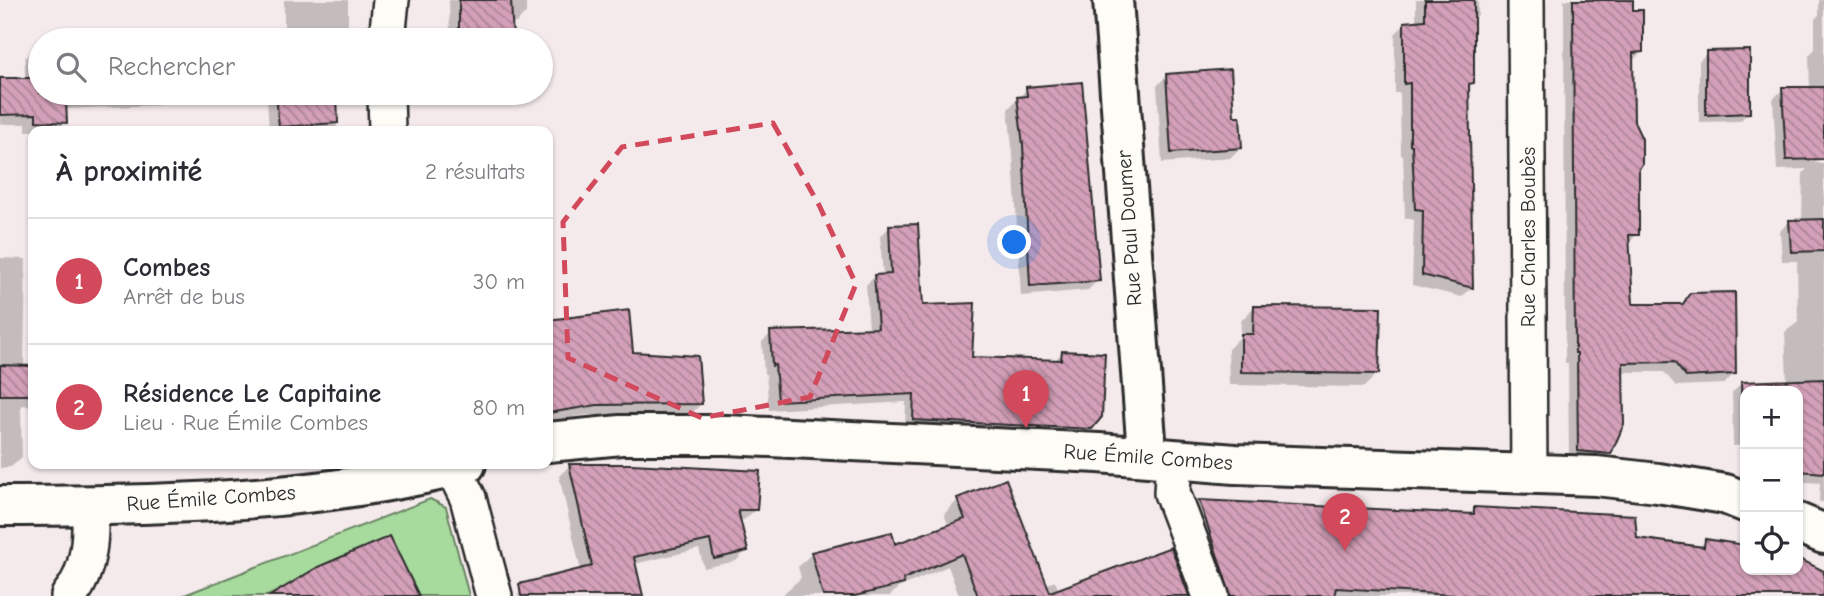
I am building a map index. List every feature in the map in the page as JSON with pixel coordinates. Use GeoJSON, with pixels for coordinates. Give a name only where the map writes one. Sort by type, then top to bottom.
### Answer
{"type":"FeatureCollection","features":[{"type":"Feature","properties":{"kind":"street"},"geometry":{"type":"LineString","coordinates":[[388,28],[391,0]]}},
{"type":"Feature","properties":{"kind":"street","name":"Rue Paul Doumer"},"geometry":{"type":"LineString","coordinates":[[1113,0],[1146,439],[1159,458]]}},
{"type":"Feature","properties":{"kind":"street","name":"Rue Charles Boubès"},"geometry":{"type":"LineString","coordinates":[[1526,0],[1528,474]]}},
{"type":"Feature","properties":{"kind":"street"},"geometry":{"type":"LineString","coordinates":[[386,105],[387,126]]}},
{"type":"Feature","properties":{"kind":"street","name":"Rue Émile Combes"},"geometry":{"type":"LineString","coordinates":[[553,442],[621,435],[727,435],[1235,464],[1596,476],[1725,494],[1740,500]]}},
{"type":"Feature","properties":{"kind":"street"},"geometry":{"type":"LineString","coordinates":[[1159,458],[1211,596]]}},
{"type":"Feature","properties":{"kind":"street","name":"Rue Émile Combes"},"geometry":{"type":"LineString","coordinates":[[0,506],[258,498],[391,481],[440,469]]}},
{"type":"Feature","properties":{"kind":"street"},"geometry":{"type":"LineString","coordinates":[[457,469],[468,498],[494,596]]}},
{"type":"Feature","properties":{"kind":"street"},"geometry":{"type":"LineString","coordinates":[[69,596],[86,565],[90,541],[90,505]]}},
{"type":"Feature","properties":{"kind":"street"},"geometry":{"type":"LineString","coordinates":[[1803,525],[1824,534]]}},
{"type":"Feature","properties":{"kind":"highlighted area"},"geometry":{"type":"Polygon","coordinates":[[[773,123],[819,205],[856,284],[810,397],[702,418],[568,358],[563,222],[622,147],[773,123]]]}},
{"type":"Feature","properties":{"kind":"green space"},"geometry":{"type":"Polygon","coordinates":[[[430,499],[446,507],[469,596],[182,596],[430,499]]]}},
{"type":"Feature","properties":{"kind":"building"},"geometry":{"type":"Polygon","coordinates":[[[459,0],[511,0],[512,28],[459,28],[459,0]]]}},
{"type":"Feature","properties":{"kind":"building"},"geometry":{"type":"Polygon","coordinates":[[[1425,0],[1474,0],[1474,83],[1469,84],[1473,288],[1422,275],[1423,210],[1415,209],[1410,145],[1410,83],[1404,84],[1404,22],[1425,20],[1425,0]]]}},
{"type":"Feature","properties":{"kind":"building"},"geometry":{"type":"Polygon","coordinates":[[[1573,0],[1633,0],[1633,10],[1643,10],[1643,52],[1633,53],[1634,122],[1642,139],[1642,164],[1639,169],[1639,235],[1629,235],[1633,304],[1683,304],[1690,293],[1735,292],[1736,374],[1686,377],[1674,362],[1623,363],[1624,424],[1611,454],[1578,451],[1573,0]]]}},
{"type":"Feature","properties":{"kind":"building"},"geometry":{"type":"Polygon","coordinates":[[[1750,50],[1750,113],[1706,115],[1706,51],[1750,50]]]}},
{"type":"Feature","properties":{"kind":"building"},"geometry":{"type":"Polygon","coordinates":[[[1231,69],[1234,116],[1240,116],[1242,148],[1171,153],[1166,74],[1231,69]]]}},
{"type":"Feature","properties":{"kind":"building"},"geometry":{"type":"Polygon","coordinates":[[[0,78],[28,78],[28,105],[66,105],[67,123],[36,121],[36,114],[0,115],[0,78]]]}},
{"type":"Feature","properties":{"kind":"building"},"geometry":{"type":"Polygon","coordinates":[[[1082,82],[1100,281],[1030,286],[1023,145],[1017,97],[1027,96],[1026,87],[1082,82]]]}},
{"type":"Feature","properties":{"kind":"building"},"geometry":{"type":"Polygon","coordinates":[[[1782,87],[1824,87],[1824,159],[1786,160],[1782,87]]]}},
{"type":"Feature","properties":{"kind":"building"},"geometry":{"type":"Polygon","coordinates":[[[277,105],[337,105],[338,123],[279,126],[277,105]]]}},
{"type":"Feature","properties":{"kind":"building"},"geometry":{"type":"Polygon","coordinates":[[[1824,219],[1824,251],[1791,252],[1789,220],[1824,219]]]}},
{"type":"Feature","properties":{"kind":"building"},"geometry":{"type":"Polygon","coordinates":[[[918,224],[923,305],[975,303],[972,357],[1061,360],[1062,351],[1105,353],[1102,417],[1092,429],[913,420],[914,394],[778,401],[770,331],[878,328],[874,275],[891,274],[889,225],[918,224]]]}},
{"type":"Feature","properties":{"kind":"building"},"geometry":{"type":"Polygon","coordinates":[[[1254,306],[1381,307],[1379,374],[1241,372],[1241,334],[1253,334],[1254,306]]]}},
{"type":"Feature","properties":{"kind":"building"},"geometry":{"type":"Polygon","coordinates":[[[629,310],[633,352],[698,356],[702,404],[597,405],[553,412],[553,319],[629,310]]]}},
{"type":"Feature","properties":{"kind":"building"},"geometry":{"type":"Polygon","coordinates":[[[0,365],[28,366],[28,395],[0,395],[0,365]]]}},
{"type":"Feature","properties":{"kind":"building"},"geometry":{"type":"Polygon","coordinates":[[[1824,379],[1824,473],[1803,471],[1803,386],[1741,386],[1741,382],[1824,379]]]}},
{"type":"Feature","properties":{"kind":"building"},"geometry":{"type":"Polygon","coordinates":[[[569,464],[632,464],[760,471],[757,510],[738,510],[748,551],[714,559],[710,540],[634,557],[643,596],[521,596],[519,584],[592,566],[569,464]]]}},
{"type":"Feature","properties":{"kind":"building"},"geometry":{"type":"Polygon","coordinates":[[[1006,479],[1050,592],[1171,547],[1189,596],[978,596],[962,554],[903,579],[904,584],[855,596],[823,596],[811,552],[892,532],[895,544],[965,519],[957,498],[1006,479]]]}},
{"type":"Feature","properties":{"kind":"building"},"geometry":{"type":"Polygon","coordinates":[[[1199,500],[1474,514],[1474,507],[1635,515],[1637,538],[1704,547],[1705,539],[1740,544],[1740,575],[1803,575],[1803,560],[1824,571],[1824,596],[1471,596],[1336,588],[1334,596],[1231,596],[1199,500]]]}},
{"type":"Feature","properties":{"kind":"building"},"geometry":{"type":"Polygon","coordinates":[[[390,536],[419,596],[270,596],[318,567],[390,536]]]}},
{"type":"Feature","properties":{"kind":"place","name":"Combes"},"geometry":{"type":"Point","coordinates":[1026,428]}},
{"type":"Feature","properties":{"kind":"place","name":"Résidence Le Capitaine"},"geometry":{"type":"Point","coordinates":[1345,551]}}]}
